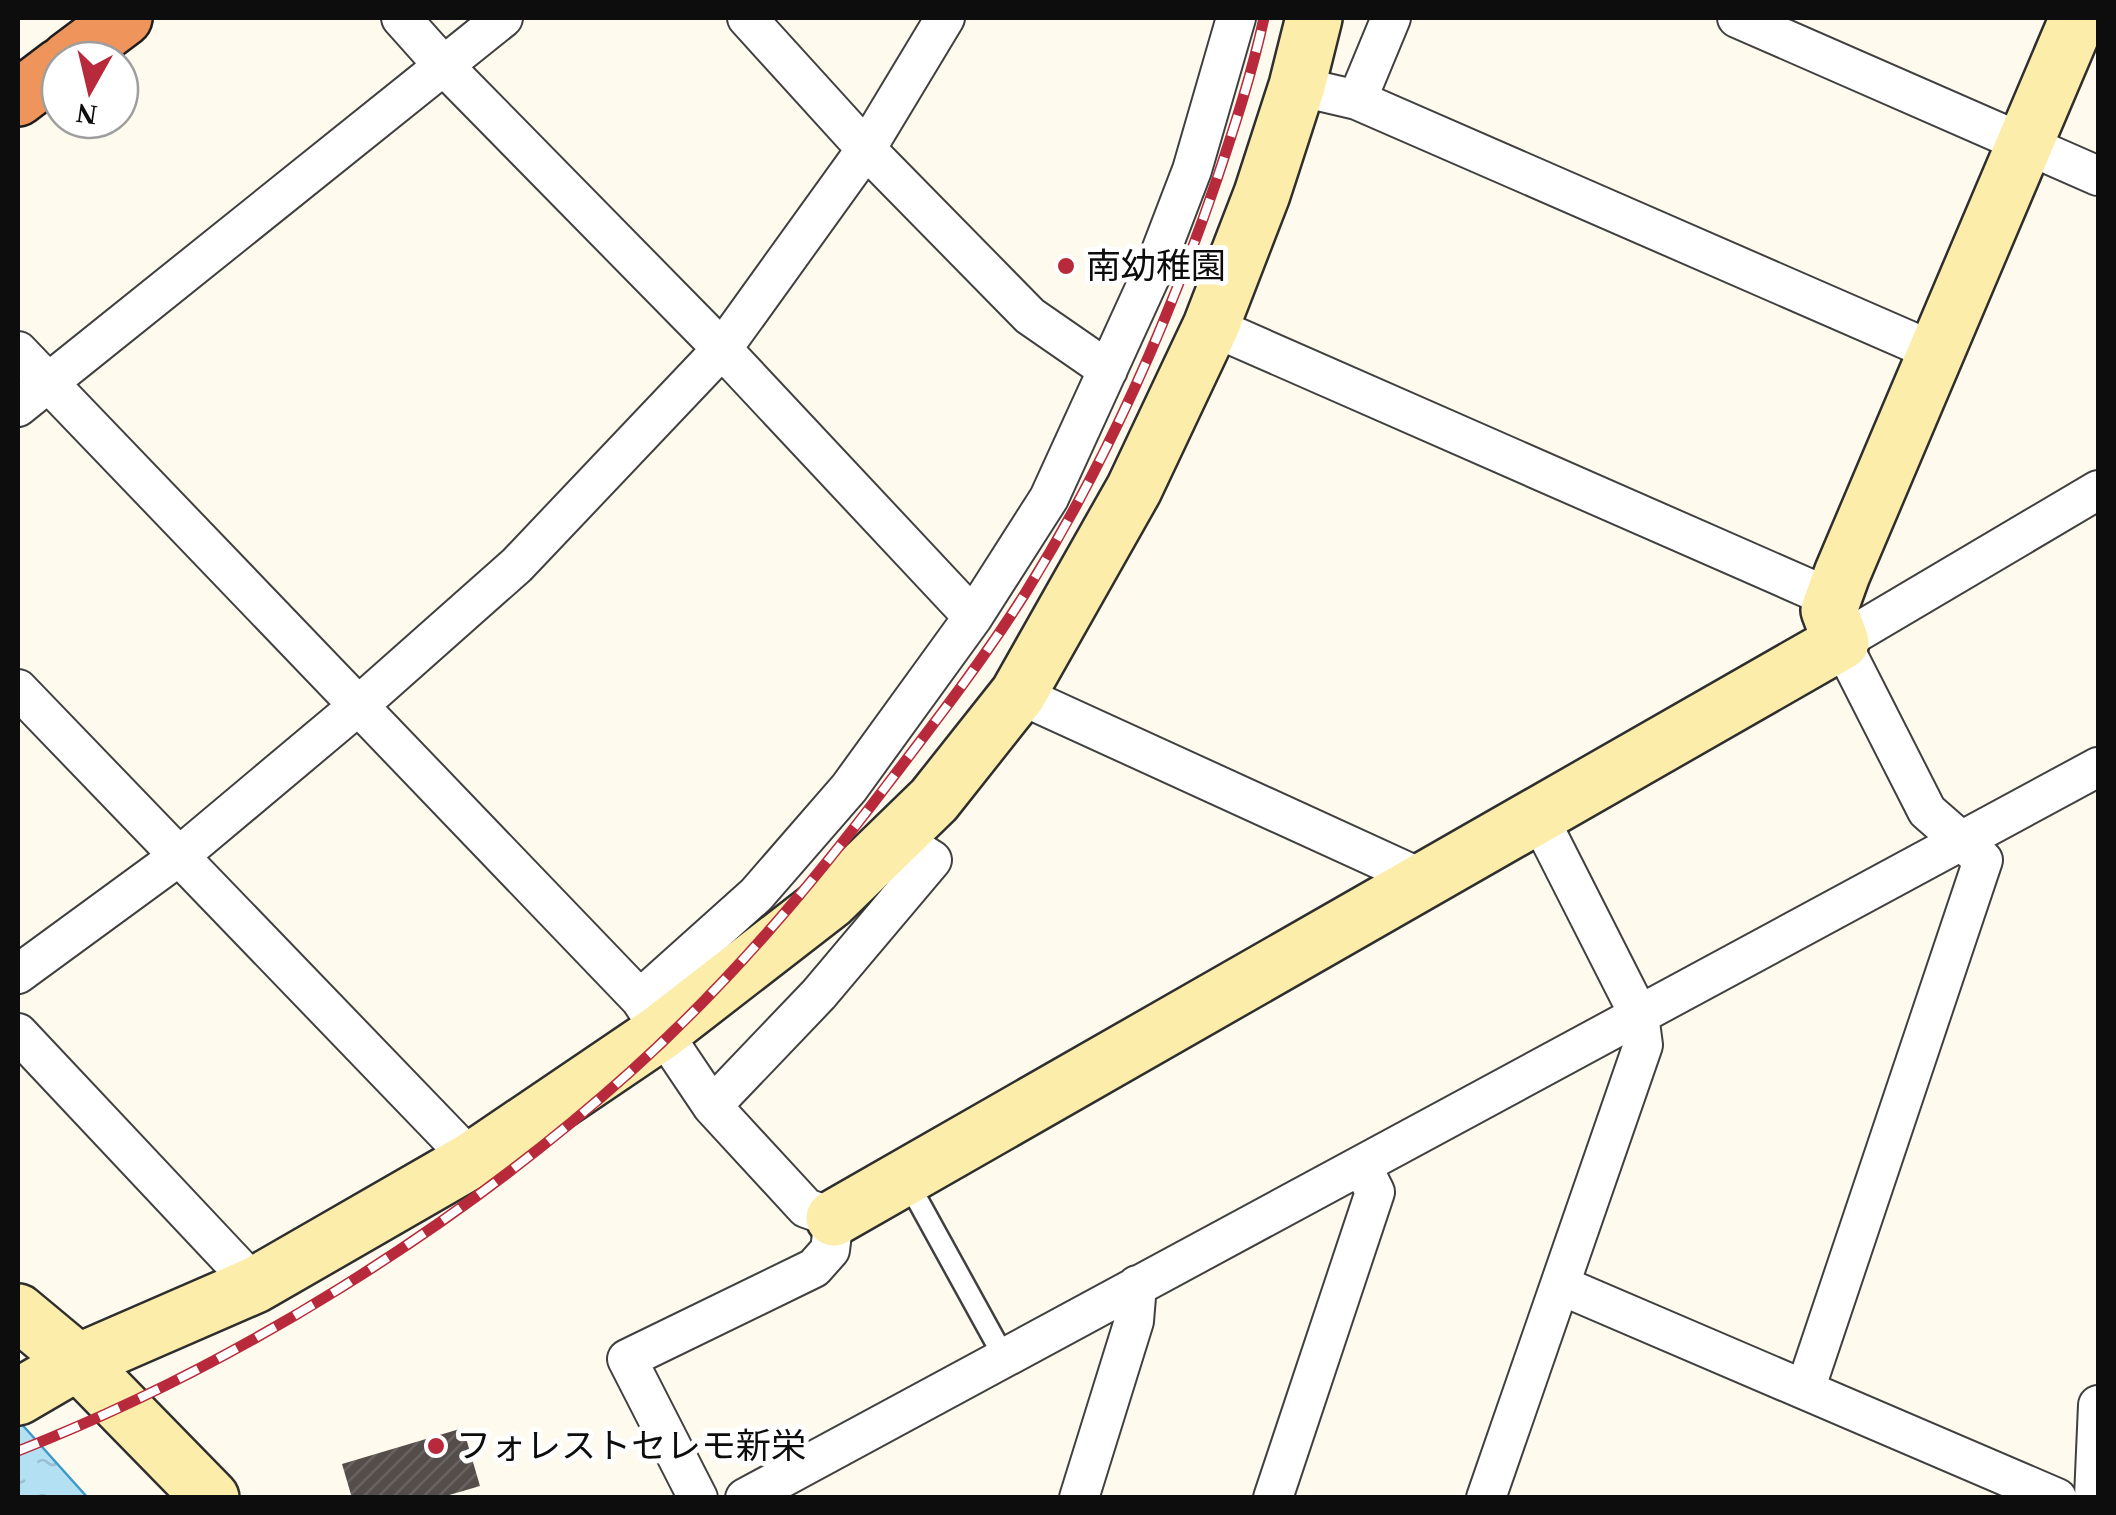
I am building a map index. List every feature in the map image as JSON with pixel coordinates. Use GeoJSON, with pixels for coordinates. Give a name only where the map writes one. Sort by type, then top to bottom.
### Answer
{"type":"FeatureCollection","features":[{"type":"Feature","properties":{"kind":"highway"},"geometry":{"type":"LineString","coordinates":[[95,40],[124,18]]}},
{"type":"Feature","properties":{"kind":"highway"},"geometry":{"type":"LineString","coordinates":[[18,98],[40,81]]}},
{"type":"Feature","properties":{"kind":"street"},"geometry":{"type":"LineString","coordinates":[[401,18],[722,349],[973,617]]}},
{"type":"Feature","properties":{"kind":"street"},"geometry":{"type":"LineString","coordinates":[[32,395],[503,18]]}},
{"type":"Feature","properties":{"kind":"street"},"geometry":{"type":"LineString","coordinates":[[747,18],[866,149],[1030,316],[1108,370]]}},
{"type":"Feature","properties":{"kind":"street"},"geometry":{"type":"LineString","coordinates":[[18,974],[178,856],[358,706],[518,565],[722,349],[866,149],[946,18]]}},
{"type":"Feature","properties":{"kind":"street"},"geometry":{"type":"LineString","coordinates":[[18,1397],[78,1362],[254,1285],[472,1160],[651,1015],[830,901],[934,800],[1018,694],[1134,489],[1211,326],[1262,194],[1314,18]]}},
{"type":"Feature","properties":{"kind":"street"},"geometry":{"type":"LineString","coordinates":[[1357,100],[1391,18]]}},
{"type":"Feature","properties":{"kind":"street"},"geometry":{"type":"LineString","coordinates":[[1737,18],[2098,176]]}},
{"type":"Feature","properties":{"kind":"street"},"geometry":{"type":"LineString","coordinates":[[1835,626],[1935,352],[2078,18]]}},
{"type":"Feature","properties":{"kind":"street"},"geometry":{"type":"LineString","coordinates":[[651,1015],[848,788],[973,617],[1049,498],[1156,264],[1192,170],[1225,20]]}},
{"type":"Feature","properties":{"kind":"street"},"geometry":{"type":"LineString","coordinates":[[1297,86],[1357,100],[1935,352]]}},
{"type":"Feature","properties":{"kind":"street"},"geometry":{"type":"LineString","coordinates":[[1211,326],[1819,593],[1927,812],[1983,860],[1804,1390]]}},
{"type":"Feature","properties":{"kind":"street"},"geometry":{"type":"LineString","coordinates":[[18,351],[32,395],[358,706],[651,1015],[712,1106],[806,1208],[834,1218],[1538,816],[1835,626],[2098,490]]}},
{"type":"Feature","properties":{"kind":"street"},"geometry":{"type":"LineString","coordinates":[[18,689],[472,1160]]}},
{"type":"Feature","properties":{"kind":"street"},"geometry":{"type":"LineString","coordinates":[[1018,694],[1425,880]]}},
{"type":"Feature","properties":{"kind":"street"},"geometry":{"type":"LineString","coordinates":[[745,1498],[2098,767]]}},
{"type":"Feature","properties":{"kind":"street"},"geometry":{"type":"LineString","coordinates":[[1486,1498],[1644,1045],[1639,1016],[1538,816]]}},
{"type":"Feature","properties":{"kind":"street"},"geometry":{"type":"LineString","coordinates":[[712,1106],[818,994],[932,860],[896,837]]}},
{"type":"Feature","properties":{"kind":"street"},"geometry":{"type":"LineString","coordinates":[[18,1033],[254,1285]]}},
{"type":"Feature","properties":{"kind":"street"},"geometry":{"type":"LineString","coordinates":[[1273,1498],[1375,1192],[1362,1166]]}},
{"type":"Feature","properties":{"kind":"street"},"geometry":{"type":"LineString","coordinates":[[698,1498],[627,1359],[814,1268],[830,1250],[834,1218]]}},
{"type":"Feature","properties":{"kind":"street"},"geometry":{"type":"LineString","coordinates":[[1079,1498],[1134,1320],[1137,1285]]}},
{"type":"Feature","properties":{"kind":"street"},"geometry":{"type":"LineString","coordinates":[[1560,1285],[2057,1498]]}},
{"type":"Feature","properties":{"kind":"street"},"geometry":{"type":"LineString","coordinates":[[18,1312],[78,1362],[211,1498]]}},
{"type":"Feature","properties":{"kind":"street"},"geometry":{"type":"LineString","coordinates":[[2094,1498],[2098,1405]]}},
{"type":"Feature","properties":{"kind":"lane"},"geometry":{"type":"LineString","coordinates":[[905,1177],[1004,1357]]}},
{"type":"Feature","properties":{"kind":"water"},"geometry":{"type":"Polygon","coordinates":[[[18,1420],[87,1497],[18,1497],[18,1420]]]}},
{"type":"Feature","properties":{"kind":"building","name":"フォレストセレモ新栄"},"geometry":{"type":"Polygon","coordinates":[[[463,1428],[480,1486],[439,1498],[352,1498],[342,1464],[463,1428]]]}},
{"type":"Feature","properties":{"kind":"railway"},"geometry":{"type":"LineString","coordinates":[[18,1451],[181,1378],[261,1335],[417,1238],[563,1130],[630,1072],[765,935],[858,823],[976,666],[1026,592],[1083,493],[1178,286],[1230,139],[1264,18]]}},
{"type":"Feature","properties":{"kind":"place","name":"南幼稚園"},"geometry":{"type":"Point","coordinates":[1066,266]}},
{"type":"Feature","properties":{"kind":"place","name":"フォレストセレモ新栄"},"geometry":{"type":"Point","coordinates":[436,1446]}}]}
